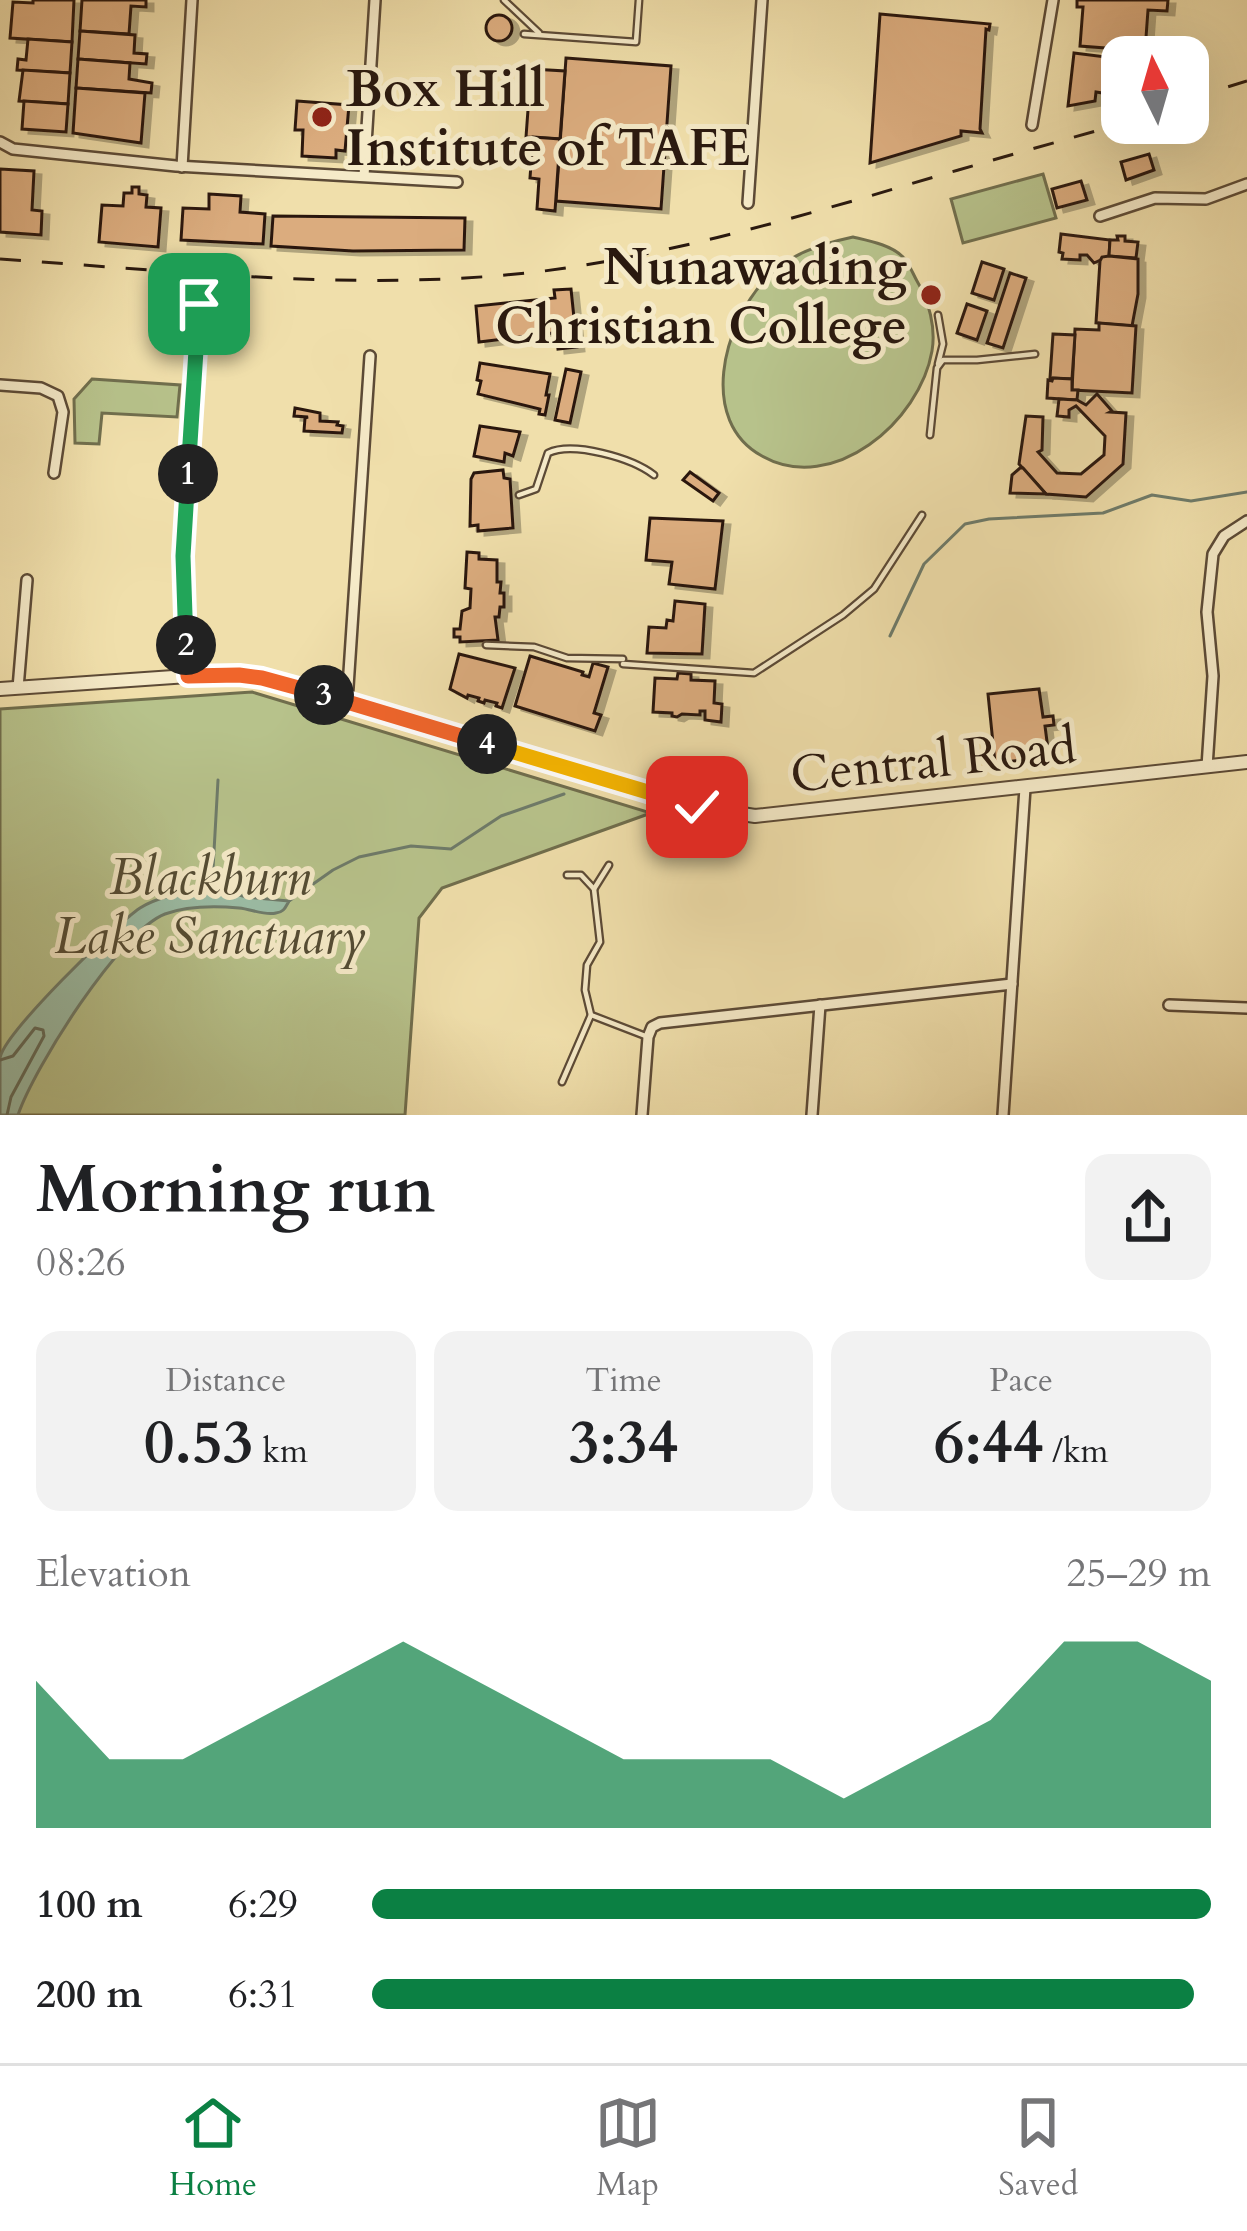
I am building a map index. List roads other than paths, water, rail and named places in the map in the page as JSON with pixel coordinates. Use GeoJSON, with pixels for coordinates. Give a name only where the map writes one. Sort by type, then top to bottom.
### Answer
{"type":"FeatureCollection","features":[{"type":"Feature","properties":{"kind":"street"},"geometry":{"type":"LineString","coordinates":[[182,167],[192,0]]}},
{"type":"Feature","properties":{"kind":"street"},"geometry":{"type":"LineString","coordinates":[[364,176],[375,0]]}},
{"type":"Feature","properties":{"kind":"street"},"geometry":{"type":"LineString","coordinates":[[748,203],[762,0]]}},
{"type":"Feature","properties":{"kind":"street"},"geometry":{"type":"LineString","coordinates":[[1032,125],[1053,0]]}},
{"type":"Feature","properties":{"kind":"street"},"geometry":{"type":"LineString","coordinates":[[0,142],[13,149],[182,167],[458,182]]}},
{"type":"Feature","properties":{"kind":"street"},"geometry":{"type":"LineString","coordinates":[[1100,216],[1155,198],[1206,199],[1247,184]]}},
{"type":"Feature","properties":{"kind":"street"},"geometry":{"type":"LineString","coordinates":[[188,676],[183,556],[199,304]]}},
{"type":"Feature","properties":{"kind":"street"},"geometry":{"type":"LineString","coordinates":[[347,702],[370,356]]}},
{"type":"Feature","properties":{"kind":"street"},"geometry":{"type":"LineString","coordinates":[[0,385],[41,388],[58,396],[63,412],[54,473]]}},
{"type":"Feature","properties":{"kind":"street"},"geometry":{"type":"LineString","coordinates":[[1207,767],[1213,676],[1207,622],[1213,554],[1224,536],[1247,521]]}},
{"type":"Feature","properties":{"kind":"street"},"geometry":{"type":"LineString","coordinates":[[18,688],[27,580]]}},
{"type":"Feature","properties":{"kind":"street","name":"Central Road"},"geometry":{"type":"LineString","coordinates":[[0,689],[188,676],[262,678],[662,797],[727,813],[773,816],[1247,762]]}},
{"type":"Feature","properties":{"kind":"street"},"geometry":{"type":"LineString","coordinates":[[1003,1115],[1025,788]]}},
{"type":"Feature","properties":{"kind":"street"},"geometry":{"type":"LineString","coordinates":[[642,1115],[648,1037],[660,1023],[1012,984]]}},
{"type":"Feature","properties":{"kind":"street"},"geometry":{"type":"LineString","coordinates":[[812,1115],[820,1005]]}},
{"type":"Feature","properties":{"kind":"street"},"geometry":{"type":"LineString","coordinates":[[1169,1005],[1247,1007]]}},
{"type":"Feature","properties":{"kind":"lane"},"geometry":{"type":"LineString","coordinates":[[504,0],[540,35]]}},
{"type":"Feature","properties":{"kind":"lane"},"geometry":{"type":"LineString","coordinates":[[524,34],[636,42],[640,0]]}},
{"type":"Feature","properties":{"kind":"lane"},"geometry":{"type":"LineString","coordinates":[[930,435],[943,344],[938,315]]}},
{"type":"Feature","properties":{"kind":"lane"},"geometry":{"type":"LineString","coordinates":[[938,364],[947,358],[1035,354]]}},
{"type":"Feature","properties":{"kind":"lane"},"geometry":{"type":"LineString","coordinates":[[519,495],[536,489],[548,453],[558,448],[612,456],[654,475]]}},
{"type":"Feature","properties":{"kind":"lane"},"geometry":{"type":"LineString","coordinates":[[486,645],[533,646],[567,658],[754,673],[874,589],[922,515]]}},
{"type":"Feature","properties":{"kind":"lane"},"geometry":{"type":"LineString","coordinates":[[594,889],[608,866]]}},
{"type":"Feature","properties":{"kind":"lane"},"geometry":{"type":"LineString","coordinates":[[562,1082],[591,1015],[585,990],[587,965],[600,943],[594,889],[581,875],[567,875]]}},
{"type":"Feature","properties":{"kind":"lane"},"geometry":{"type":"LineString","coordinates":[[591,1015],[648,1037]]}},
{"type":"Feature","properties":{"kind":"water"},"geometry":{"type":"Polygon","coordinates":[[[212,887],[246,897],[289,901],[283,911],[272,914],[230,907],[183,909],[146,926],[80,1004],[41,1066],[18,1115],[0,1115],[0,1058],[39,1004],[140,908],[212,887]]]}},
{"type":"Feature","properties":{"kind":"waterway"},"geometry":{"type":"LineString","coordinates":[[890,636],[924,564],[965,524],[1103,513],[1152,495],[1191,501],[1247,492]]}},
{"type":"Feature","properties":{"kind":"waterway"},"geometry":{"type":"LineString","coordinates":[[212,887],[218,780]]}},
{"type":"Feature","properties":{"kind":"waterway"},"geometry":{"type":"LineString","coordinates":[[289,901],[359,857],[411,846],[451,849],[501,816],[564,794]]}},
{"type":"Feature","properties":{"kind":"railway"},"geometry":{"type":"LineString","coordinates":[[1209,93],[1247,81]]}},
{"type":"Feature","properties":{"kind":"railway"},"geometry":{"type":"LineString","coordinates":[[0,259],[340,280],[544,271],[745,231],[1101,130]]}},
{"type":"Feature","properties":{"kind":"place","name":"Box Hill Institute of TAFE"},"geometry":{"type":"Point","coordinates":[322,117]}},
{"type":"Feature","properties":{"kind":"place","name":"Nunawading Christian College"},"geometry":{"type":"Point","coordinates":[931,295]}},
{"type":"Feature","properties":{"kind":"park label","name":"Blackburn Lake Sanctuary"},"geometry":{"type":"Point","coordinates":[210,905]}}]}
